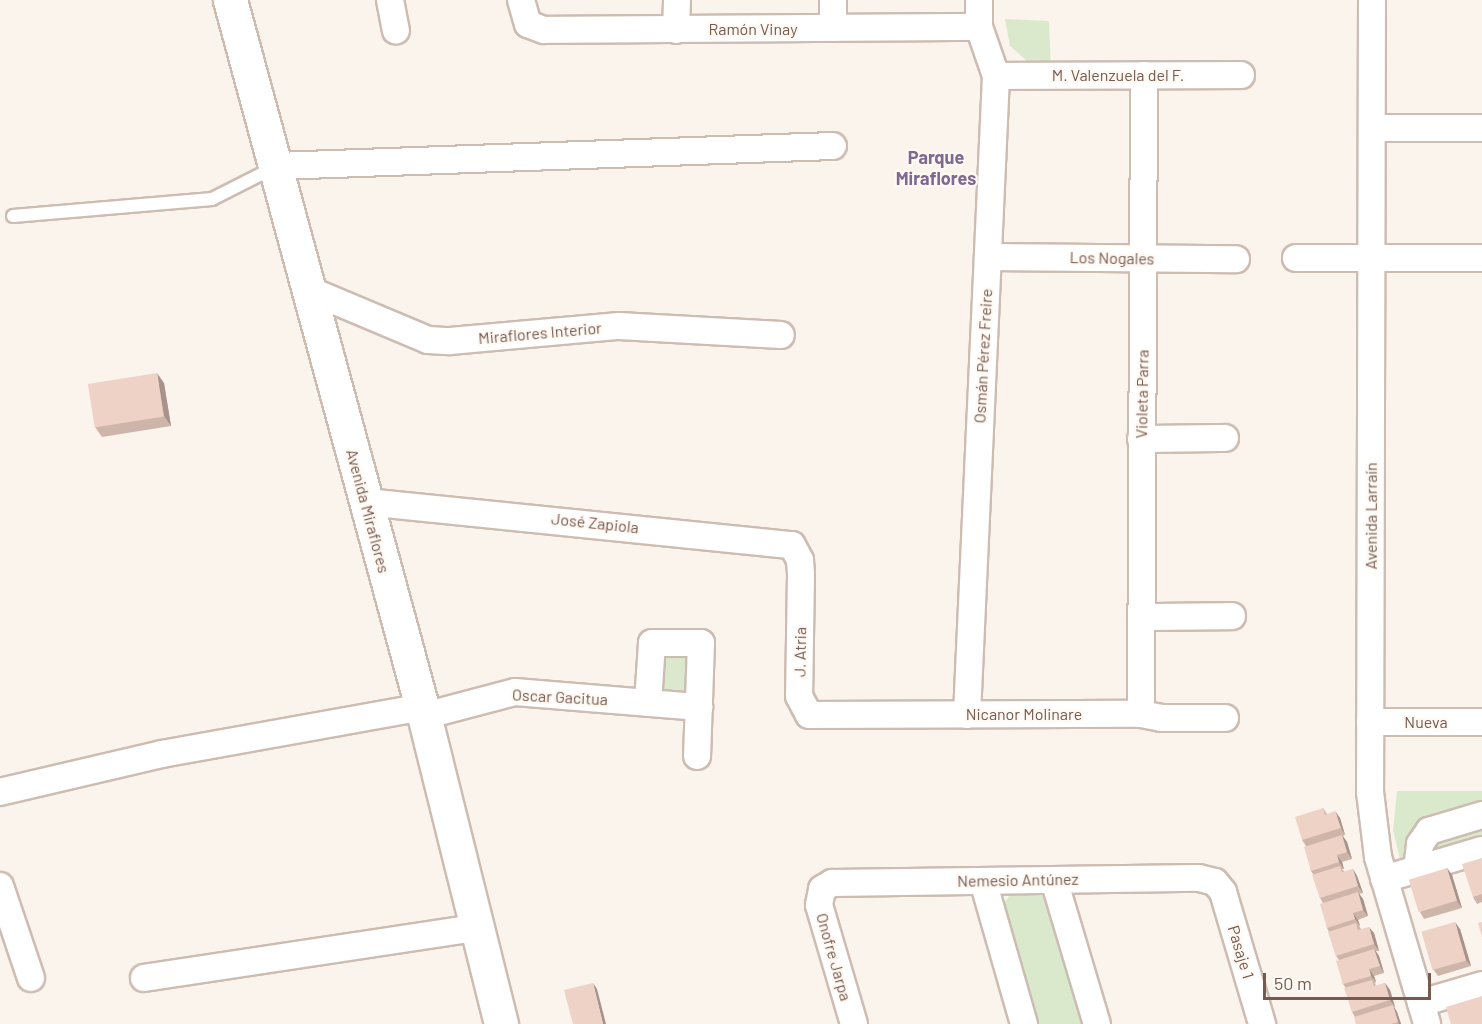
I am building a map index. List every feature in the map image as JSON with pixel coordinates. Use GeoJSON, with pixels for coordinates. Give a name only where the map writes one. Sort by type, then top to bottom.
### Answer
{"type":"FeatureCollection","features":[{"type":"Feature","properties":{"kind":"main road","name":"Avenida Miraflores"},"geometry":{"type":"LineString","coordinates":[[235,1],[309,290],[423,712],[501,1024]]}},
{"type":"Feature","properties":{"kind":"street"},"geometry":{"type":"LineString","coordinates":[[390,0],[396,30]]}},
{"type":"Feature","properties":{"kind":"street","name":"Ramón Vinay"},"geometry":{"type":"LineString","coordinates":[[521,0],[528,24],[544,30],[979,27]]}},
{"type":"Feature","properties":{"kind":"street"},"geometry":{"type":"LineString","coordinates":[[676,30],[677,0]]}},
{"type":"Feature","properties":{"kind":"street"},"geometry":{"type":"LineString","coordinates":[[832,28],[833,0]]}},
{"type":"Feature","properties":{"kind":"street","name":"Osmán Pérez Freire"},"geometry":{"type":"LineString","coordinates":[[967,715],[996,76],[979,27],[979,0]]}},
{"type":"Feature","properties":{"kind":"street","name":"Avenida Larraín"},"geometry":{"type":"LineString","coordinates":[[1372,0],[1370,722],[1372,813],[1384,879],[1424,1013]]}},
{"type":"Feature","properties":{"kind":"street","name":"Violeta Parra"},"geometry":{"type":"LineString","coordinates":[[1141,714],[1144,75]]}},
{"type":"Feature","properties":{"kind":"street","name":"M. Valenzuela del F."},"geometry":{"type":"LineString","coordinates":[[996,76],[1241,75]]}},
{"type":"Feature","properties":{"kind":"street"},"geometry":{"type":"LineString","coordinates":[[1372,128],[1482,128]]}},
{"type":"Feature","properties":{"kind":"street"},"geometry":{"type":"LineString","coordinates":[[277,166],[833,146]]}},
{"type":"Feature","properties":{"kind":"street","name":"Los Nogales"},"geometry":{"type":"LineString","coordinates":[[988,257],[1236,259]]}},
{"type":"Feature","properties":{"kind":"street"},"geometry":{"type":"LineString","coordinates":[[1296,258],[1482,258]]}},
{"type":"Feature","properties":{"kind":"street","name":"Miraflores Interior"},"geometry":{"type":"LineString","coordinates":[[309,290],[428,340],[450,341],[619,326],[781,334]]}},
{"type":"Feature","properties":{"kind":"street"},"geometry":{"type":"LineString","coordinates":[[1141,439],[1225,438]]}},
{"type":"Feature","properties":{"kind":"street","name":"José Zapiola"},"geometry":{"type":"LineString","coordinates":[[366,502],[782,541],[797,551],[801,573]]}},
{"type":"Feature","properties":{"kind":"street","name":"J. Atria"},"geometry":{"type":"LineString","coordinates":[[801,573],[799,696],[804,710],[821,716]]}},
{"type":"Feature","properties":{"kind":"street"},"geometry":{"type":"LineString","coordinates":[[1141,617],[1232,616]]}},
{"type":"Feature","properties":{"kind":"street"},"geometry":{"type":"LineString","coordinates":[[648,703],[652,643],[701,643],[697,756]]}},
{"type":"Feature","properties":{"kind":"street","name":"Oscar Gacitua"},"geometry":{"type":"LineString","coordinates":[[0,792],[162,754],[423,712],[515,692],[699,707]]}},
{"type":"Feature","properties":{"kind":"street","name":"Nicanor Molinare"},"geometry":{"type":"LineString","coordinates":[[821,716],[1141,714],[1161,718],[1226,718]]}},
{"type":"Feature","properties":{"kind":"street","name":"Nueva"},"geometry":{"type":"LineString","coordinates":[[1370,722],[1482,722]]}},
{"type":"Feature","properties":{"kind":"street"},"geometry":{"type":"LineString","coordinates":[[1417,869],[1420,844],[1429,831],[1482,815]]}},
{"type":"Feature","properties":{"kind":"street"},"geometry":{"type":"LineString","coordinates":[[1384,879],[1482,850]]}},
{"type":"Feature","properties":{"kind":"street","name":"Nemesio Antúnez"},"geometry":{"type":"LineString","coordinates":[[822,889],[832,882],[1199,878],[1215,882]]}},
{"type":"Feature","properties":{"kind":"street"},"geometry":{"type":"LineString","coordinates":[[983,880],[1024,1024]]}},
{"type":"Feature","properties":{"kind":"street"},"geometry":{"type":"LineString","coordinates":[[1054,880],[1097,1024]]}},
{"type":"Feature","properties":{"kind":"street","name":"Pasaje 1"},"geometry":{"type":"LineString","coordinates":[[1215,882],[1224,897],[1262,1024]]}},
{"type":"Feature","properties":{"kind":"street"},"geometry":{"type":"LineString","coordinates":[[0,886],[30,978]]}},
{"type":"Feature","properties":{"kind":"street","name":"Onofre Jarpa"},"geometry":{"type":"LineString","coordinates":[[822,889],[819,905],[854,1024]]}},
{"type":"Feature","properties":{"kind":"street"},"geometry":{"type":"LineString","coordinates":[[144,978],[476,928]]}},
{"type":"Feature","properties":{"kind":"street"},"geometry":{"type":"LineString","coordinates":[[1424,1013],[1482,985]]}},
{"type":"Feature","properties":{"kind":"lane"},"geometry":{"type":"LineString","coordinates":[[14,216],[212,199],[277,166]]}},
{"type":"Feature","properties":{"kind":"green space"},"geometry":{"type":"Polygon","coordinates":[[[1005,19],[1049,21],[1051,71],[1033,66],[1010,46],[1005,19]]]}},
{"type":"Feature","properties":{"kind":"green space"},"geometry":{"type":"Polygon","coordinates":[[[663,648],[693,649],[691,697],[661,696],[663,648]]]}},
{"type":"Feature","properties":{"kind":"green space"},"geometry":{"type":"Polygon","coordinates":[[[1397,791],[1482,791],[1482,839],[1401,863],[1393,831],[1397,791]]]}},
{"type":"Feature","properties":{"kind":"green space"},"geometry":{"type":"Polygon","coordinates":[[[1043,894],[1050,900],[1087,1024],[1036,1024],[1001,908],[1009,896],[1043,894]]]}},
{"type":"Feature","properties":{"kind":"building"},"geometry":{"type":"Polygon","coordinates":[[[157,373],[164,416],[95,427],[88,384],[157,373]]]}},
{"type":"Feature","properties":{"kind":"building"},"geometry":{"type":"Polygon","coordinates":[[[1323,808],[1325,815],[1335,811],[1341,828],[1302,840],[1295,817],[1323,808]]]}},
{"type":"Feature","properties":{"kind":"building"},"geometry":{"type":"Polygon","coordinates":[[[1342,835],[1347,852],[1337,855],[1339,862],[1311,871],[1304,847],[1342,835]]]}},
{"type":"Feature","properties":{"kind":"building"},"geometry":{"type":"Polygon","coordinates":[[[1482,858],[1482,894],[1473,897],[1462,864],[1482,858]]]}},
{"type":"Feature","properties":{"kind":"building"},"geometry":{"type":"Polygon","coordinates":[[[1340,866],[1342,872],[1353,869],[1358,886],[1320,898],[1312,875],[1340,866]]]}},
{"type":"Feature","properties":{"kind":"building"},"geometry":{"type":"Polygon","coordinates":[[[1447,868],[1457,901],[1419,912],[1409,880],[1447,868]]]}},
{"type":"Feature","properties":{"kind":"building"},"geometry":{"type":"Polygon","coordinates":[[[1358,892],[1363,910],[1353,913],[1355,919],[1327,928],[1320,904],[1358,892]]]}},
{"type":"Feature","properties":{"kind":"building"},"geometry":{"type":"Polygon","coordinates":[[[1455,922],[1466,960],[1432,970],[1421,932],[1455,922]]]}},
{"type":"Feature","properties":{"kind":"building"},"geometry":{"type":"Polygon","coordinates":[[[1482,922],[1482,937],[1478,923],[1482,922]]]}},
{"type":"Feature","properties":{"kind":"building"},"geometry":{"type":"Polygon","coordinates":[[[1356,923],[1358,930],[1369,927],[1374,944],[1336,956],[1328,932],[1356,923]]]}},
{"type":"Feature","properties":{"kind":"building"},"geometry":{"type":"Polygon","coordinates":[[[1374,949],[1380,966],[1369,969],[1371,976],[1343,984],[1336,961],[1374,949]]]}},
{"type":"Feature","properties":{"kind":"building"},"geometry":{"type":"Polygon","coordinates":[[[1372,980],[1374,986],[1385,983],[1390,1000],[1352,1012],[1344,988],[1372,980]]]}},
{"type":"Feature","properties":{"kind":"building"},"geometry":{"type":"Polygon","coordinates":[[[593,983],[603,1024],[573,1024],[564,990],[593,983]]]}},
{"type":"Feature","properties":{"kind":"building"},"geometry":{"type":"Polygon","coordinates":[[[1482,996],[1482,1024],[1451,1024],[1446,1007],[1482,996]]]}},
{"type":"Feature","properties":{"kind":"building"},"geometry":{"type":"Polygon","coordinates":[[[1393,1005],[1398,1022],[1356,1024],[1354,1017],[1393,1005]]]}},
{"type":"Feature","properties":{"kind":"district","name":"Parque Miraflores"},"geometry":{"type":"Point","coordinates":[936,168]}}]}
